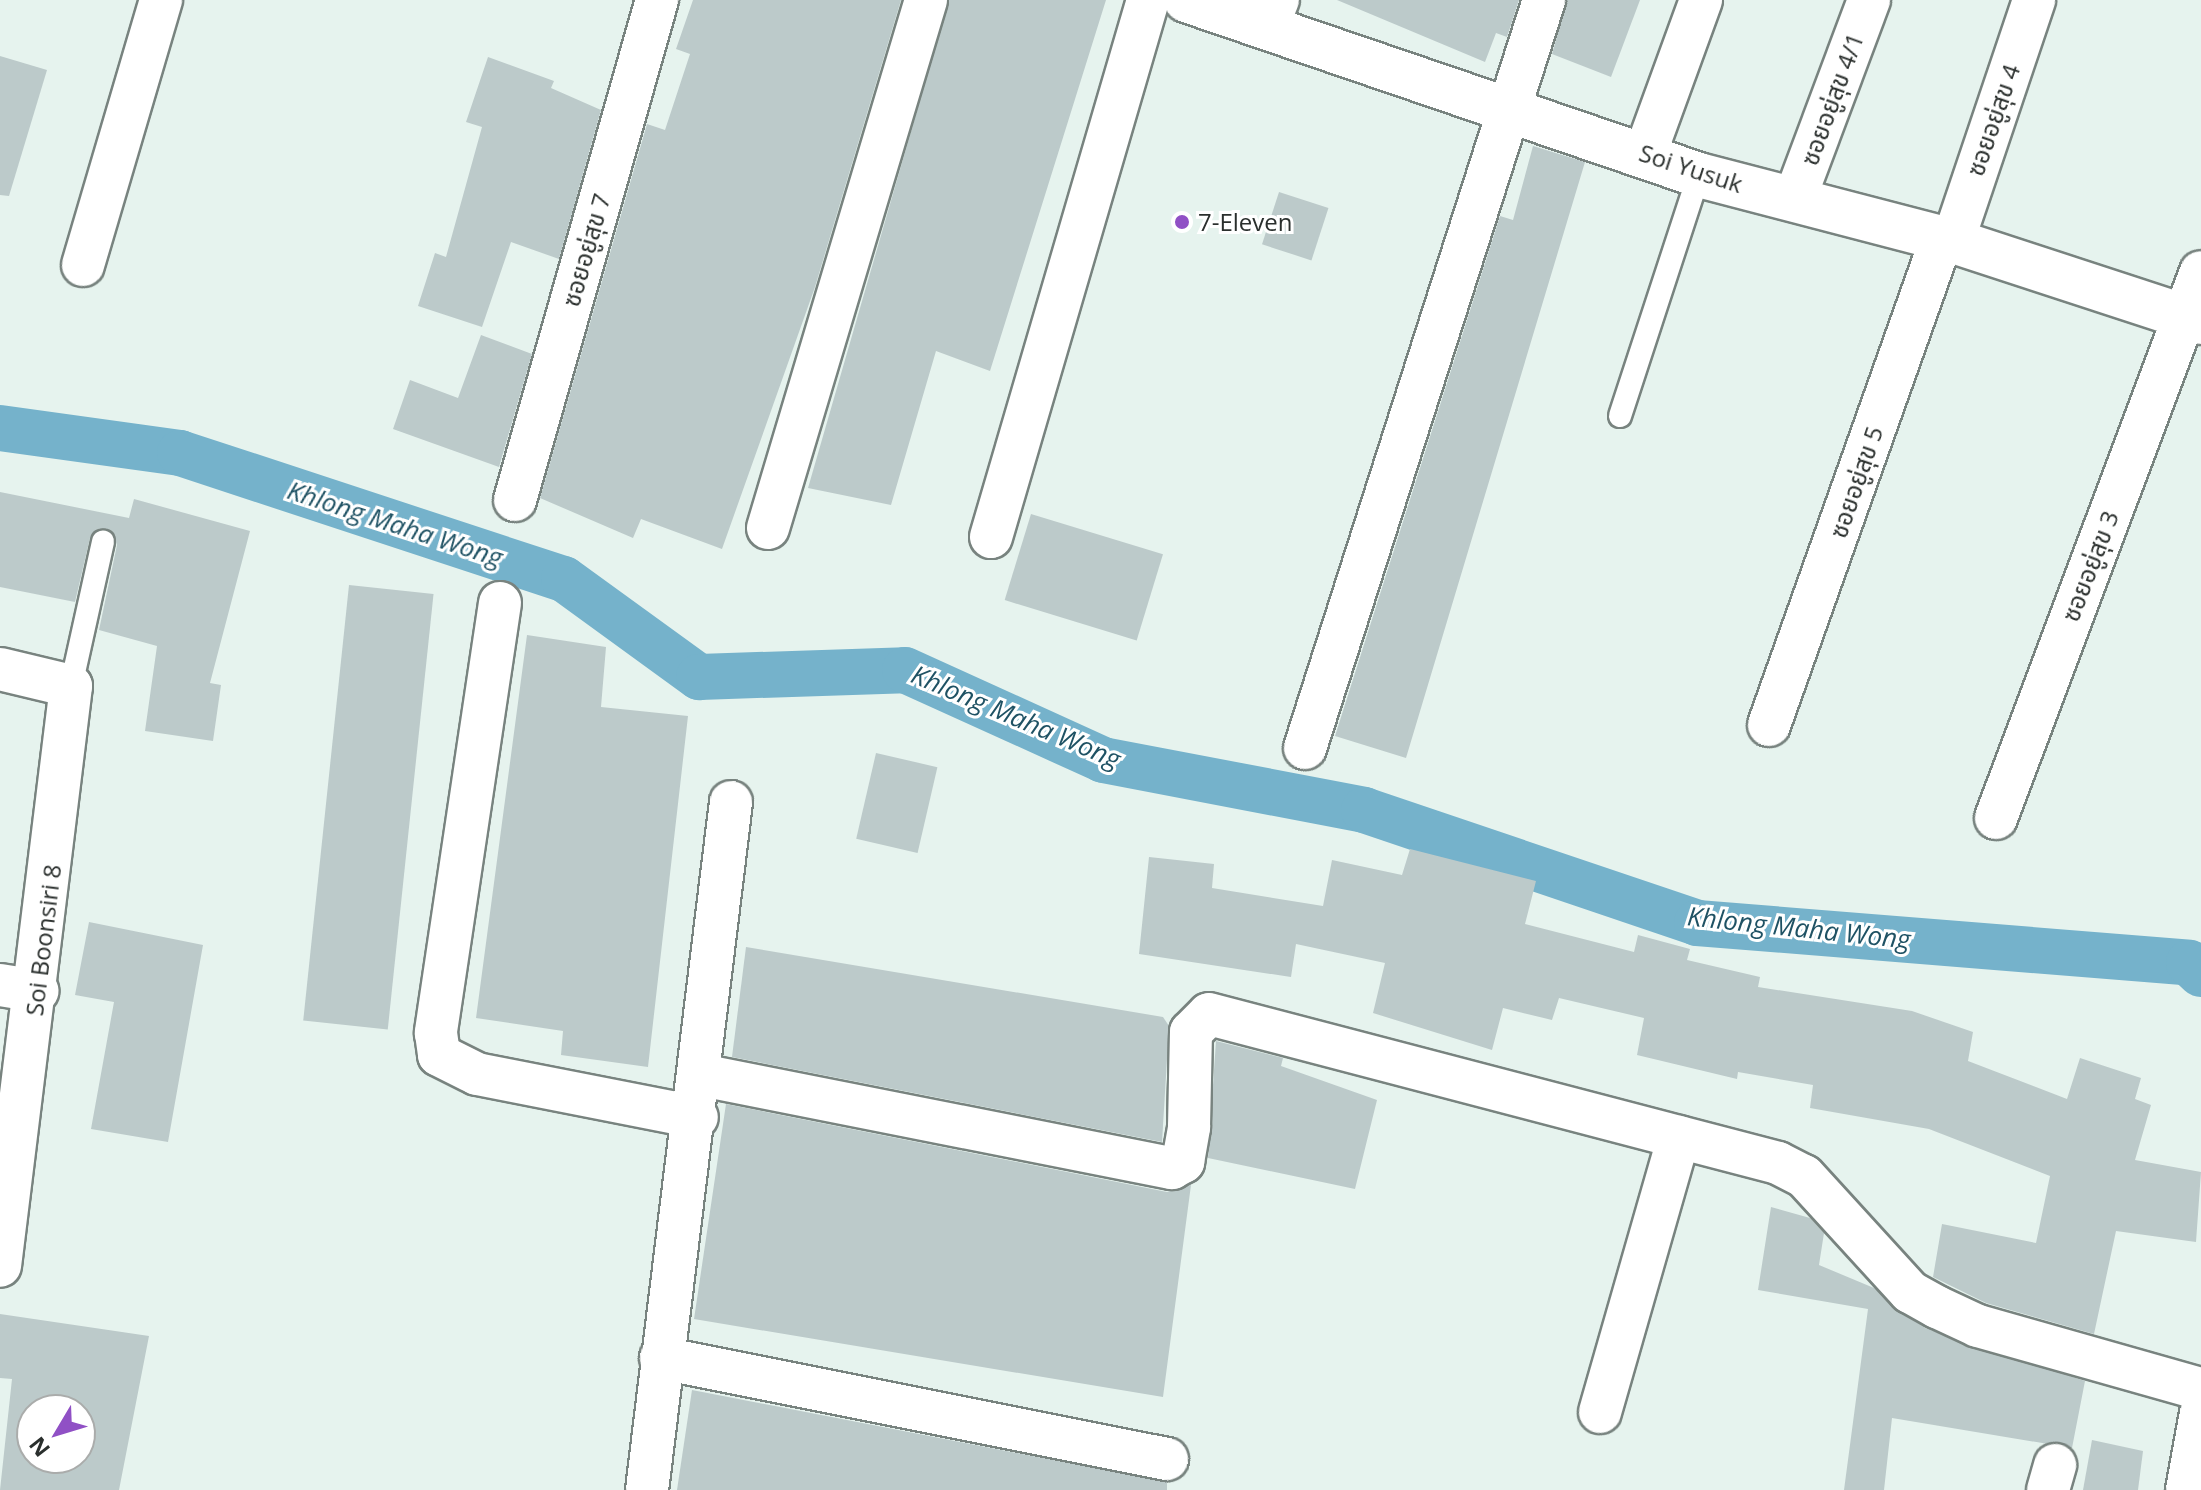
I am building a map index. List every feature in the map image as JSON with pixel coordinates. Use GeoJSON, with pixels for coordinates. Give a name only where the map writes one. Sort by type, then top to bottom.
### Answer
{"type":"FeatureCollection","features":[{"type":"Feature","properties":{"kind":"street"},"geometry":{"type":"LineString","coordinates":[[83,265],[161,0]]}},
{"type":"Feature","properties":{"kind":"street","name":"ซอยอยู่สุข 7"},"geometry":{"type":"LineString","coordinates":[[515,500],[657,0]]}},
{"type":"Feature","properties":{"kind":"street"},"geometry":{"type":"LineString","coordinates":[[768,528],[926,0]]}},
{"type":"Feature","properties":{"kind":"street"},"geometry":{"type":"LineString","coordinates":[[991,537],[1148,0]]}},
{"type":"Feature","properties":{"kind":"street","name":"Soi Yusuk"},"geometry":{"type":"LineString","coordinates":[[1186,0],[1273,14],[1507,107],[1699,175],[1947,239],[2193,318]]}},
{"type":"Feature","properties":{"kind":"street"},"geometry":{"type":"LineString","coordinates":[[1305,748],[1507,107],[1544,0]]}},
{"type":"Feature","properties":{"kind":"street"},"geometry":{"type":"LineString","coordinates":[[1645,154],[1701,0]]}},
{"type":"Feature","properties":{"kind":"street","name":"ซอยอยู่สุข 4/1"},"geometry":{"type":"LineString","coordinates":[[1795,198],[1869,0]]}},
{"type":"Feature","properties":{"kind":"street","name":"ซอยอยู่สุข 4"},"geometry":{"type":"LineString","coordinates":[[1947,239],[2034,0]]}},
{"type":"Feature","properties":{"kind":"street","name":"ซอยอยู่สุข 5"},"geometry":{"type":"LineString","coordinates":[[1769,725],[1947,239]]}},
{"type":"Feature","properties":{"kind":"street","name":"ซอยอยู่สุข 3"},"geometry":{"type":"LineString","coordinates":[[1996,818],[2193,318],[2201,272]]}},
{"type":"Feature","properties":{"kind":"street"},"geometry":{"type":"LineString","coordinates":[[500,603],[436,1033],[439,1055],[477,1074],[697,1117]]}},
{"type":"Feature","properties":{"kind":"street"},"geometry":{"type":"LineString","coordinates":[[0,669],[71,686]]}},
{"type":"Feature","properties":{"kind":"street","name":"Soi Boonsiri 8"},"geometry":{"type":"LineString","coordinates":[[0,1266],[19,988],[71,686]]}},
{"type":"Feature","properties":{"kind":"street"},"geometry":{"type":"LineString","coordinates":[[647,1490],[661,1358],[697,1117],[731,802]]}},
{"type":"Feature","properties":{"kind":"street"},"geometry":{"type":"LineString","coordinates":[[701,1075],[1172,1168],[1183,1162],[1189,1127],[1191,1032],[1209,1014],[1679,1137],[1804,1176],[1910,1292],[1937,1307],[1978,1326],[2201,1389]]}},
{"type":"Feature","properties":{"kind":"street"},"geometry":{"type":"LineString","coordinates":[[1600,1412],[1679,1137]]}},
{"type":"Feature","properties":{"kind":"street"},"geometry":{"type":"LineString","coordinates":[[661,1358],[1167,1459]]}},
{"type":"Feature","properties":{"kind":"street"},"geometry":{"type":"LineString","coordinates":[[2187,1490],[2201,1413]]}},
{"type":"Feature","properties":{"kind":"lane"},"geometry":{"type":"LineString","coordinates":[[1620,416],[1699,175]]}},
{"type":"Feature","properties":{"kind":"lane"},"geometry":{"type":"LineString","coordinates":[[71,686],[103,542]]}},
{"type":"Feature","properties":{"kind":"building"},"geometry":{"type":"Polygon","coordinates":[[[693,0],[901,0],[815,287],[722,549],[641,519],[633,538],[540,498],[647,124],[665,130],[690,54],[676,49],[693,0]]]}},
{"type":"Feature","properties":{"kind":"building"},"geometry":{"type":"Polygon","coordinates":[[[949,0],[1106,0],[990,371],[936,351],[891,505],[808,488],[949,0]]]}},
{"type":"Feature","properties":{"kind":"building"},"geometry":{"type":"Polygon","coordinates":[[[1337,0],[1519,0],[1507,37],[1496,33],[1485,62],[1337,0]]]}},
{"type":"Feature","properties":{"kind":"building"},"geometry":{"type":"Polygon","coordinates":[[[1567,0],[1640,0],[1611,77],[1552,54],[1567,0]]]}},
{"type":"Feature","properties":{"kind":"building"},"geometry":{"type":"Polygon","coordinates":[[[0,56],[47,70],[9,196],[0,195],[0,56]]]}},
{"type":"Feature","properties":{"kind":"building"},"geometry":{"type":"Polygon","coordinates":[[[488,57],[554,81],[551,88],[601,110],[559,259],[511,242],[482,327],[418,306],[435,253],[446,257],[482,127],[466,122],[488,57]]]}},
{"type":"Feature","properties":{"kind":"building"},"geometry":{"type":"Polygon","coordinates":[[[1533,146],[1585,162],[1406,758],[1335,736],[1500,216],[1513,220],[1533,146]]]}},
{"type":"Feature","properties":{"kind":"building"},"geometry":{"type":"Polygon","coordinates":[[[1279,192],[1328,208],[1311,260],[1262,244],[1279,192]]]}},
{"type":"Feature","properties":{"kind":"building"},"geometry":{"type":"Polygon","coordinates":[[[481,335],[532,354],[499,467],[393,429],[410,380],[458,398],[481,335]]]}},
{"type":"Feature","properties":{"kind":"building"},"geometry":{"type":"Polygon","coordinates":[[[0,492],[129,518],[134,499],[250,531],[210,683],[221,685],[213,741],[145,731],[157,646],[99,630],[117,545],[112,531],[98,529],[90,538],[75,602],[0,587],[0,492]]]}},
{"type":"Feature","properties":{"kind":"building"},"geometry":{"type":"Polygon","coordinates":[[[1031,514],[1163,554],[1137,640],[1005,600],[1031,514]]]}},
{"type":"Feature","properties":{"kind":"building"},"geometry":{"type":"Polygon","coordinates":[[[349,585],[434,594],[388,1029],[303,1021],[349,585]]]}},
{"type":"Feature","properties":{"kind":"building"},"geometry":{"type":"Polygon","coordinates":[[[527,635],[606,647],[601,707],[688,716],[648,1067],[561,1055],[563,1031],[476,1018],[527,635]]]}},
{"type":"Feature","properties":{"kind":"building"},"geometry":{"type":"Polygon","coordinates":[[[876,753],[937,767],[918,853],[856,839],[876,753]]]}},
{"type":"Feature","properties":{"kind":"building"},"geometry":{"type":"Polygon","coordinates":[[[1410,849],[1536,881],[1525,924],[1634,952],[1638,935],[1690,949],[1687,960],[1760,977],[1758,987],[1912,1011],[1973,1032],[1968,1061],[2067,1099],[2080,1058],[2141,1078],[2135,1099],[2151,1105],[2135,1160],[2201,1172],[2196,1242],[2116,1231],[2094,1334],[1986,1303],[1933,1277],[1942,1224],[2036,1243],[2050,1176],[1929,1129],[1810,1108],[1813,1085],[1738,1072],[1737,1079],[1637,1055],[1644,1018],[1559,998],[1552,1020],[1503,1008],[1492,1050],[1373,1013],[1385,963],[1296,944],[1291,977],[1139,954],[1149,857],[1214,864],[1212,888],[1323,906],[1332,860],[1402,875],[1410,849]]]}},
{"type":"Feature","properties":{"kind":"building"},"geometry":{"type":"Polygon","coordinates":[[[89,922],[203,945],[168,1142],[91,1129],[114,1002],[75,995],[89,922]]]}},
{"type":"Feature","properties":{"kind":"building"},"geometry":{"type":"Polygon","coordinates":[[[746,947],[1163,1017],[1169,1026],[1162,1142],[732,1057],[746,947]]]}},
{"type":"Feature","properties":{"kind":"building"},"geometry":{"type":"Polygon","coordinates":[[[1216,1041],[1283,1058],[1281,1066],[1377,1100],[1355,1189],[1208,1158],[1216,1041]]]}},
{"type":"Feature","properties":{"kind":"building"},"geometry":{"type":"Polygon","coordinates":[[[726,1104],[1167,1192],[1191,1185],[1163,1397],[694,1319],[726,1104]]]}},
{"type":"Feature","properties":{"kind":"building"},"geometry":{"type":"Polygon","coordinates":[[[1771,1207],[1810,1218],[1824,1233],[1819,1265],[1874,1288],[1925,1328],[2085,1381],[2072,1448],[1892,1418],[1884,1490],[1844,1490],[1868,1309],[1758,1290],[1771,1207]]]}},
{"type":"Feature","properties":{"kind":"building"},"geometry":{"type":"Polygon","coordinates":[[[0,1314],[149,1336],[119,1490],[0,1490],[12,1379],[0,1378],[0,1314]]]}},
{"type":"Feature","properties":{"kind":"building"},"geometry":{"type":"Polygon","coordinates":[[[692,1390],[1167,1482],[1167,1490],[677,1490],[692,1390]]]}},
{"type":"Feature","properties":{"kind":"building"},"geometry":{"type":"Polygon","coordinates":[[[2092,1440],[2143,1451],[2138,1490],[2083,1490],[2092,1440]]]}},
{"type":"Feature","properties":{"kind":"waterway","name":"Khlong Maha Wong"},"geometry":{"type":"LineString","coordinates":[[0,428],[180,453],[564,579],[699,677],[905,670],[1103,760],[1364,810],[1697,923],[2189,963],[2201,974]]}},
{"type":"Feature","properties":{"kind":"place","name":"7-Eleven"},"geometry":{"type":"Point","coordinates":[1182,222]}}]}
